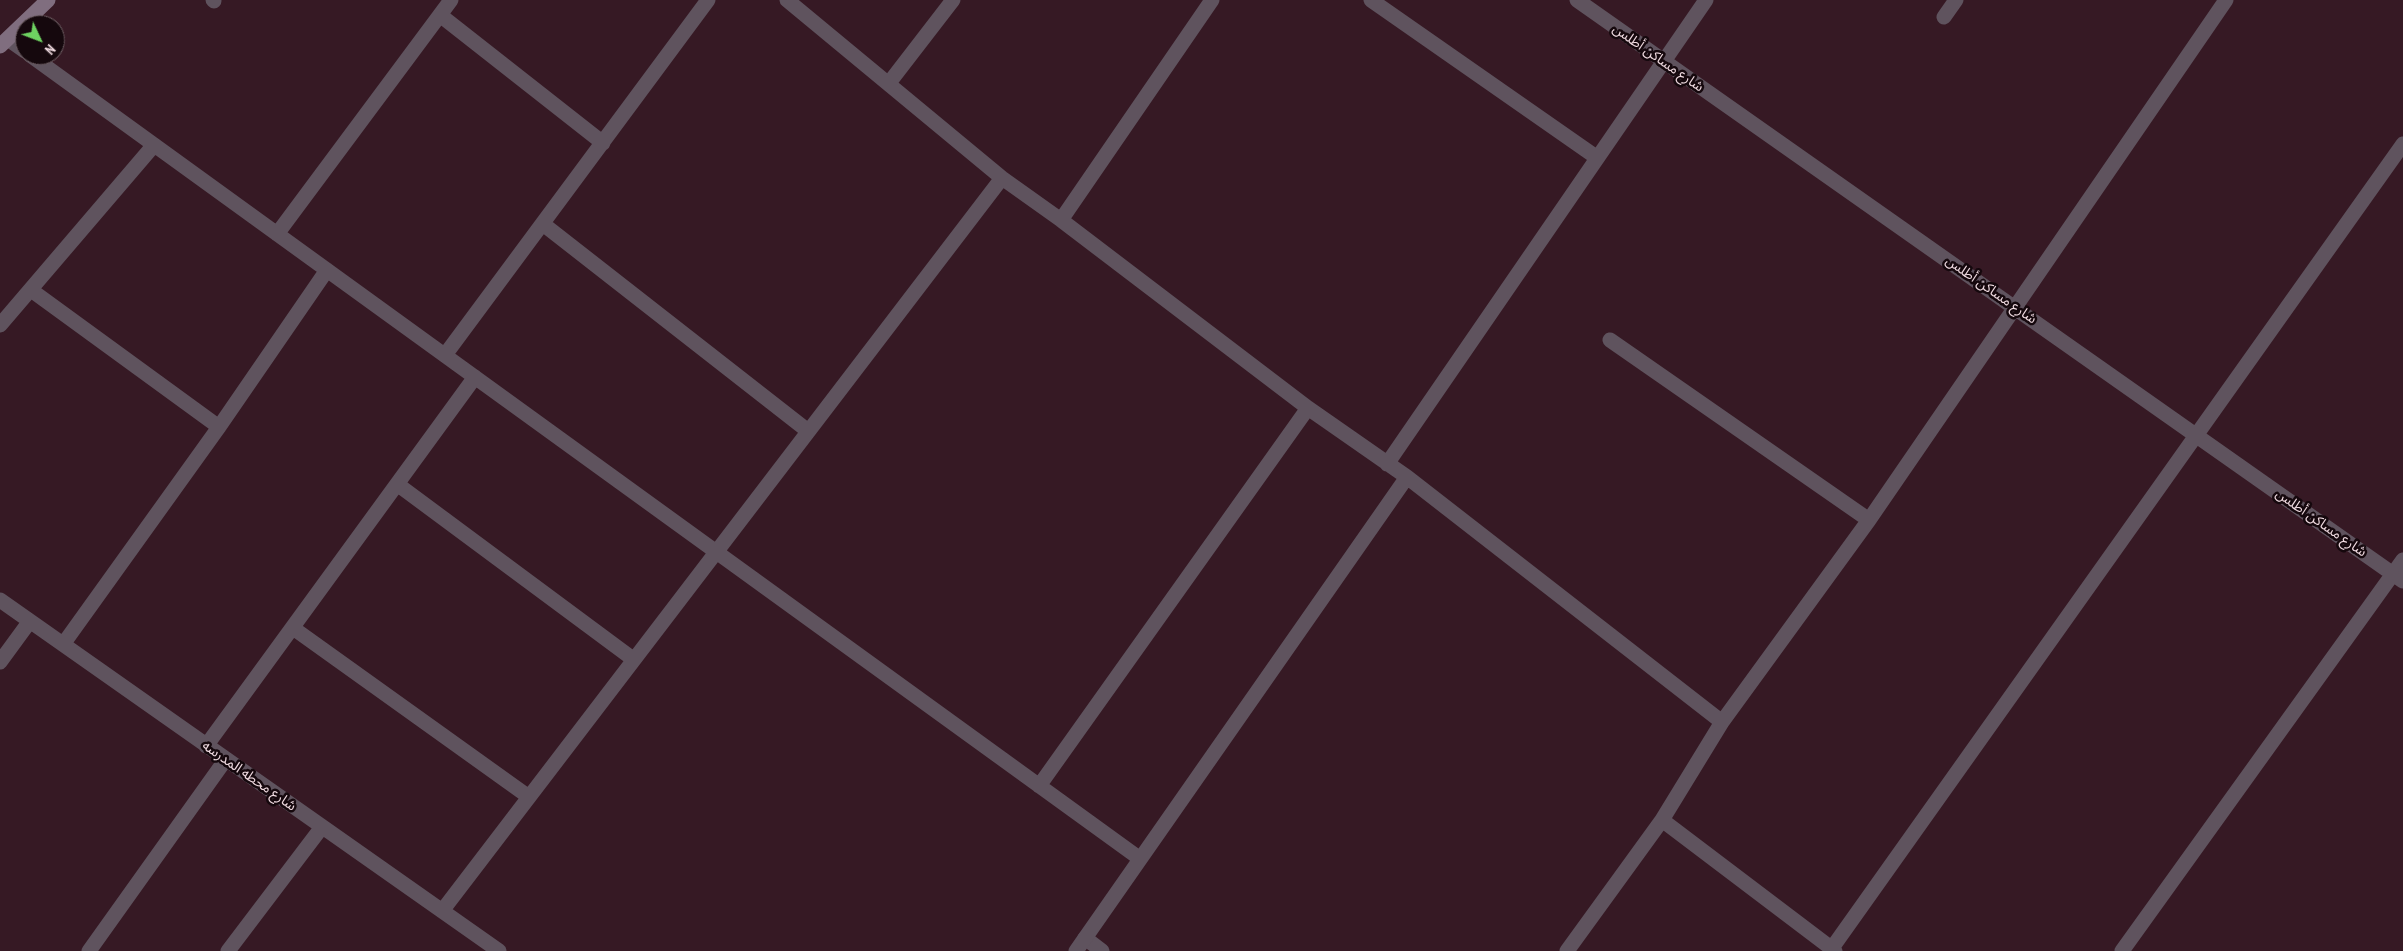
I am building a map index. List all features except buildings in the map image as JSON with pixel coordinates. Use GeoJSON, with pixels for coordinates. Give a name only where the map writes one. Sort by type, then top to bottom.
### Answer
{"type":"FeatureCollection","features":[{"type":"Feature","properties":{"kind":"street"},"geometry":{"type":"LineString","coordinates":[[4,42],[48,0]]}},
{"type":"Feature","properties":{"kind":"street"},"geometry":{"type":"LineString","coordinates":[[277,234],[451,0]]}},
{"type":"Feature","properties":{"kind":"street"},"geometry":{"type":"LineString","coordinates":[[445,355],[708,0]]}},
{"type":"Feature","properties":{"kind":"street"},"geometry":{"type":"LineString","coordinates":[[787,0],[1002,178],[1061,220],[1308,408],[1407,477],[1722,722]]}},
{"type":"Feature","properties":{"kind":"street"},"geometry":{"type":"LineString","coordinates":[[889,83],[953,0]]}},
{"type":"Feature","properties":{"kind":"street"},"geometry":{"type":"LineString","coordinates":[[1061,220],[1212,0]]}},
{"type":"Feature","properties":{"kind":"street"},"geometry":{"type":"LineString","coordinates":[[1371,0],[1596,157]]}},
{"type":"Feature","properties":{"kind":"street","name":"شارع مساكن أطلس"},"geometry":{"type":"LineString","coordinates":[[1577,0],[1664,63],[2017,308],[2398,577]]}},
{"type":"Feature","properties":{"kind":"street"},"geometry":{"type":"LineString","coordinates":[[1387,464],[1596,157],[1664,63],[1706,0]]}},
{"type":"Feature","properties":{"kind":"street"},"geometry":{"type":"LineString","coordinates":[[1944,17],[1956,0]]}},
{"type":"Feature","properties":{"kind":"street"},"geometry":{"type":"LineString","coordinates":[[1567,951],[1662,820],[1722,722],[1869,520],[2017,308],[2226,0]]}},
{"type":"Feature","properties":{"kind":"street"},"geometry":{"type":"LineString","coordinates":[[440,15],[602,143]]}},
{"type":"Feature","properties":{"kind":"street"},"geometry":{"type":"LineString","coordinates":[[44,65],[1139,858]]}},
{"type":"Feature","properties":{"kind":"street"},"geometry":{"type":"LineString","coordinates":[[1662,820],[1834,949],[2403,144]]}},
{"type":"Feature","properties":{"kind":"street"},"geometry":{"type":"LineString","coordinates":[[0,326],[154,145]]}},
{"type":"Feature","properties":{"kind":"street"},"geometry":{"type":"LineString","coordinates":[[442,911],[1002,178]]}},
{"type":"Feature","properties":{"kind":"street"},"geometry":{"type":"LineString","coordinates":[[543,224],[808,431]]}},
{"type":"Feature","properties":{"kind":"street"},"geometry":{"type":"LineString","coordinates":[[64,643],[219,427],[327,270]]}},
{"type":"Feature","properties":{"kind":"street"},"geometry":{"type":"LineString","coordinates":[[31,290],[219,427]]}},
{"type":"Feature","properties":{"kind":"street"},"geometry":{"type":"LineString","coordinates":[[1610,340],[1869,520]]}},
{"type":"Feature","properties":{"kind":"street"},"geometry":{"type":"LineString","coordinates":[[206,746],[475,377]]}},
{"type":"Feature","properties":{"kind":"street"},"geometry":{"type":"LineString","coordinates":[[1039,786],[1308,408]]}},
{"type":"Feature","properties":{"kind":"street"},"geometry":{"type":"LineString","coordinates":[[1076,951],[1139,858],[1407,477]]}},
{"type":"Feature","properties":{"kind":"street"},"geometry":{"type":"LineString","coordinates":[[397,484],[633,659]]}},
{"type":"Feature","properties":{"kind":"street"},"geometry":{"type":"LineString","coordinates":[[2122,951],[2398,577],[2403,560]]}},
{"type":"Feature","properties":{"kind":"street","name":"شارع محطه المدرسه"},"geometry":{"type":"LineString","coordinates":[[0,600],[64,643],[206,746],[499,951]]}},
{"type":"Feature","properties":{"kind":"street"},"geometry":{"type":"LineString","coordinates":[[0,662],[30,621]]}},
{"type":"Feature","properties":{"kind":"street"},"geometry":{"type":"LineString","coordinates":[[293,628],[529,797]]}},
{"type":"Feature","properties":{"kind":"street"},"geometry":{"type":"LineString","coordinates":[[88,951],[226,759]]}},
{"type":"Feature","properties":{"kind":"street"},"geometry":{"type":"LineString","coordinates":[[228,951],[322,828]]}},
{"type":"Feature","properties":{"kind":"street"},"geometry":{"type":"LineString","coordinates":[[1084,938],[1102,951]]}}]}
